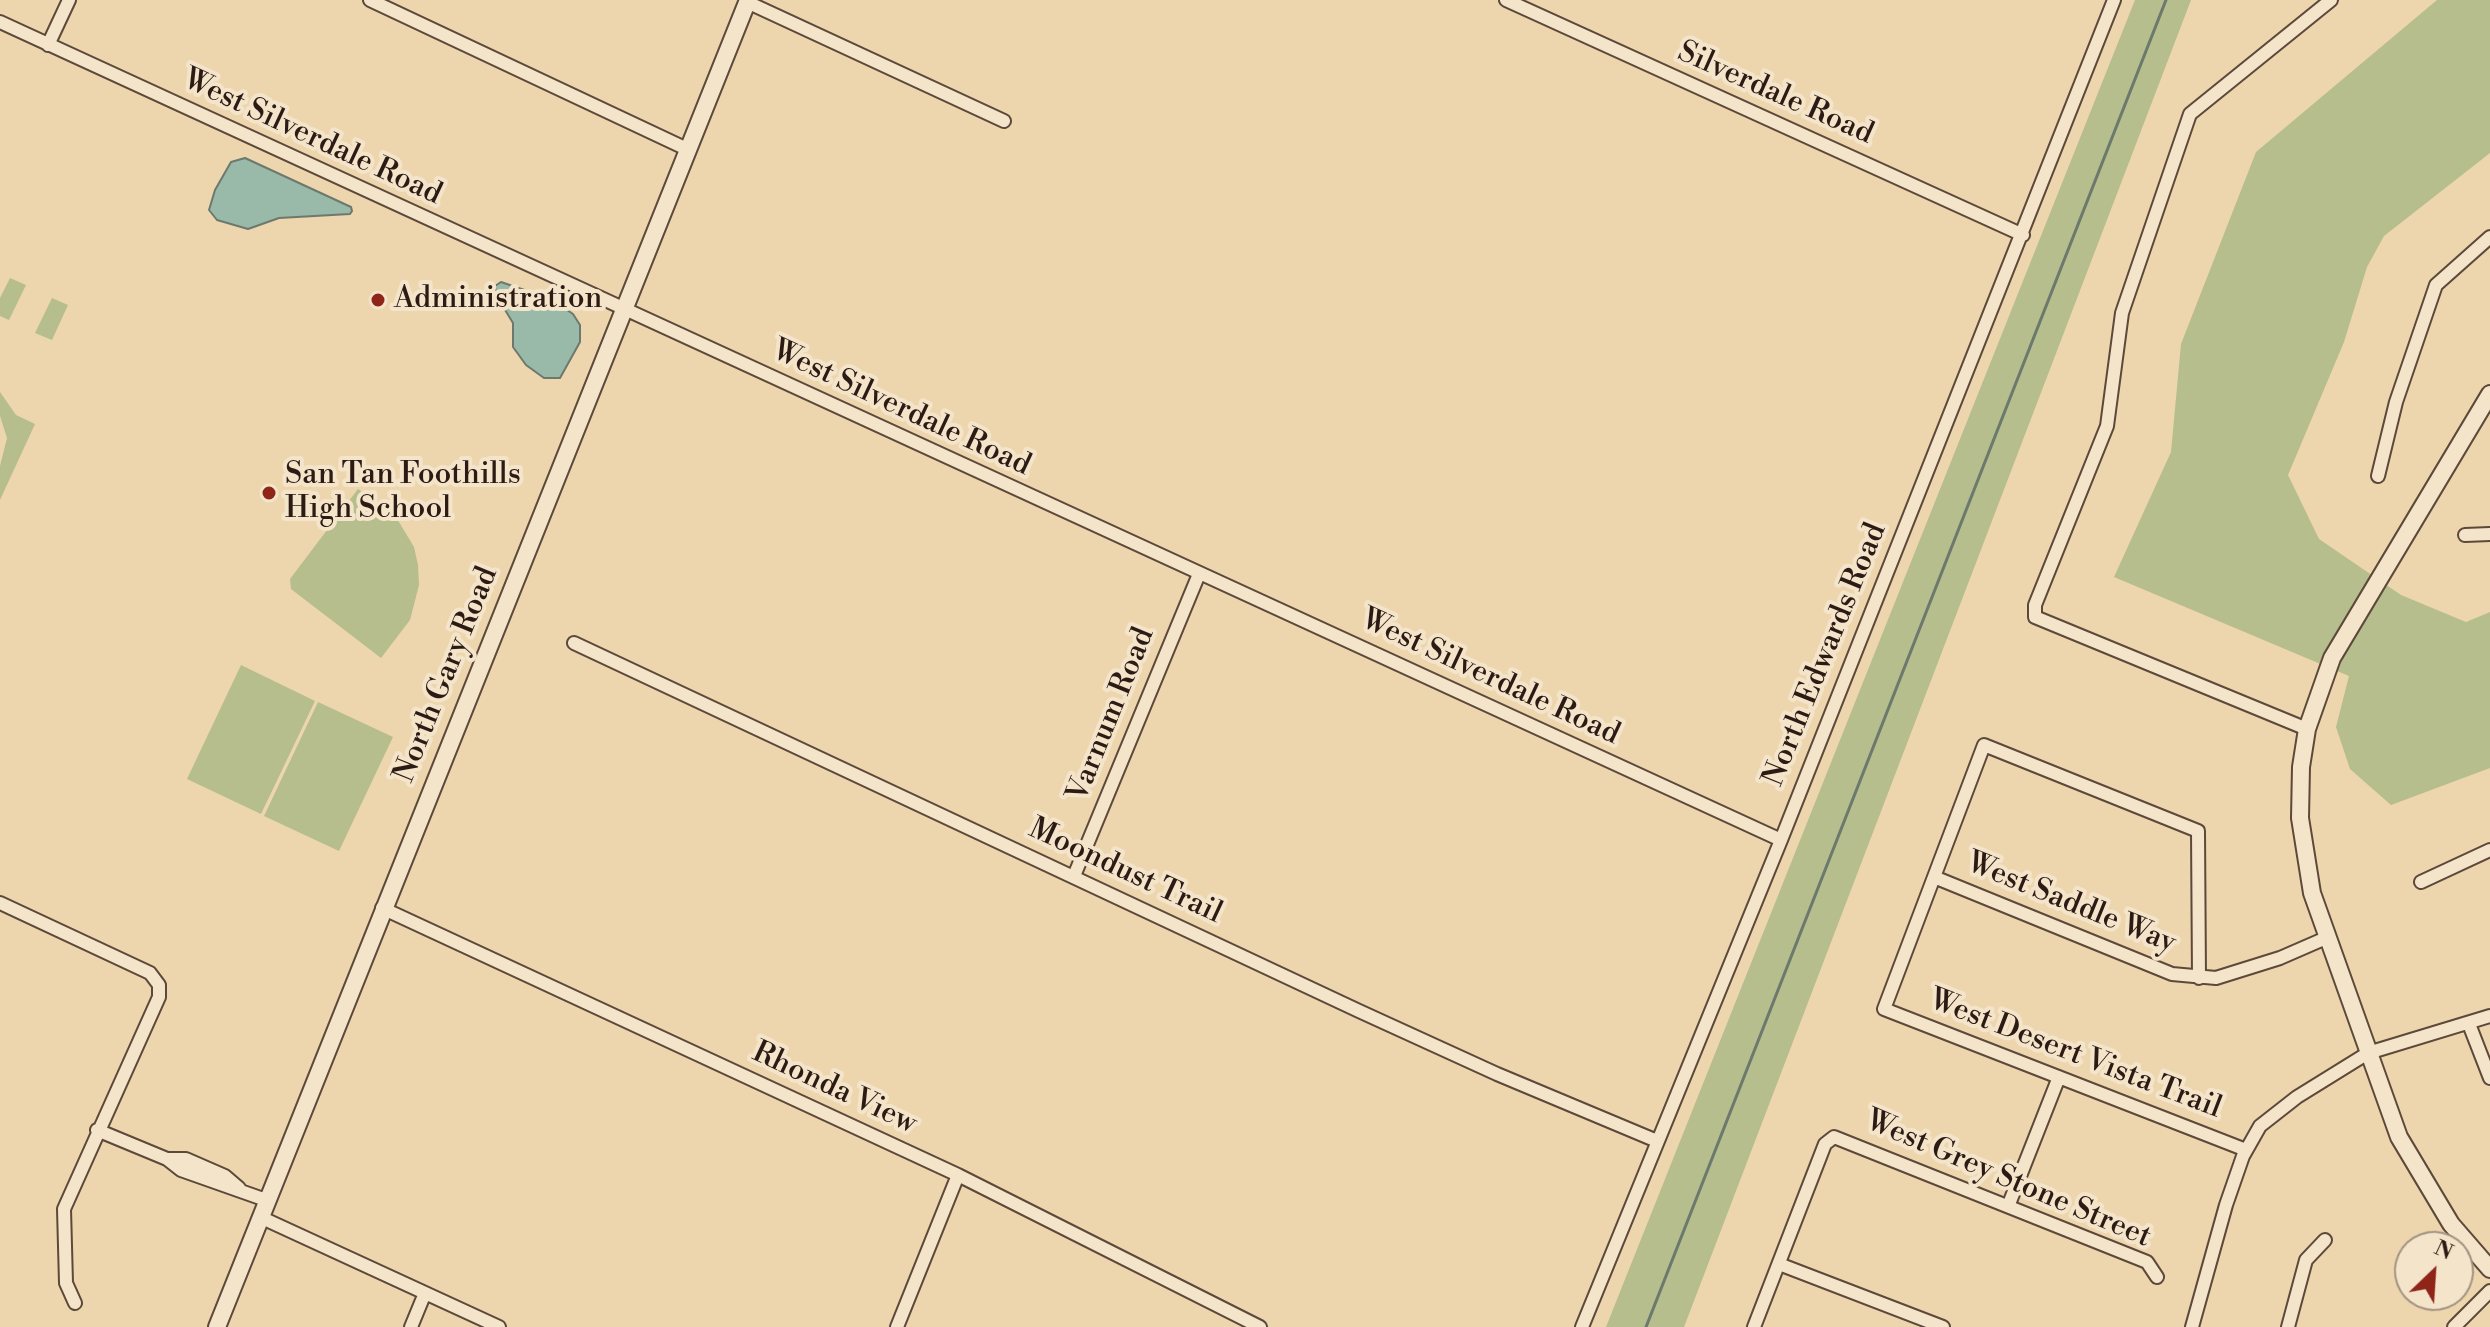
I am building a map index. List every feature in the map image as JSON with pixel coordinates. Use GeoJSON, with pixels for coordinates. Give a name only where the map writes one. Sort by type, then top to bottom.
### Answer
{"type":"FeatureCollection","features":[{"type":"Feature","properties":{"kind":"street"},"geometry":{"type":"LineString","coordinates":[[48,45],[69,0]]}},
{"type":"Feature","properties":{"kind":"street"},"geometry":{"type":"LineString","coordinates":[[370,0],[689,150]]}},
{"type":"Feature","properties":{"kind":"street","name":"Silverdale Road"},"geometry":{"type":"LineString","coordinates":[[1506,0],[2023,235]]}},
{"type":"Feature","properties":{"kind":"street","name":"North Edwards Road"},"geometry":{"type":"LineString","coordinates":[[1582,1327],[1781,840],[2114,0]]}},
{"type":"Feature","properties":{"kind":"street"},"geometry":{"type":"LineString","coordinates":[[2307,729],[2035,617],[2035,605],[2107,426],[2122,313],[2190,114],[2331,0]]}},
{"type":"Feature","properties":{"kind":"street"},"geometry":{"type":"LineString","coordinates":[[747,1],[1004,121]]}},
{"type":"Feature","properties":{"kind":"street","name":"North Gary Road"},"geometry":{"type":"LineString","coordinates":[[217,1327],[747,1]]}},
{"type":"Feature","properties":{"kind":"street","name":"West Silverdale Road"},"geometry":{"type":"LineString","coordinates":[[0,22],[1781,840]]}},
{"type":"Feature","properties":{"kind":"street"},"geometry":{"type":"LineString","coordinates":[[2378,476],[2396,402],[2436,285],[2490,237]]}},
{"type":"Feature","properties":{"kind":"street"},"geometry":{"type":"LineString","coordinates":[[2490,394],[2349,624],[2327,669],[2307,729],[2301,767],[2301,829],[2312,893],[2383,1098],[2415,1168],[2451,1224],[2490,1269]]}},
{"type":"Feature","properties":{"kind":"street"},"geometry":{"type":"LineString","coordinates":[[2465,535],[2490,534]]}},
{"type":"Feature","properties":{"kind":"street","name":"Varnum Road"},"geometry":{"type":"LineString","coordinates":[[1074,876],[1199,574]]}},
{"type":"Feature","properties":{"kind":"street","name":"Moondust Trail"},"geometry":{"type":"LineString","coordinates":[[574,643],[1497,1074],[1657,1141]]}},
{"type":"Feature","properties":{"kind":"street"},"geometry":{"type":"LineString","coordinates":[[1934,877],[1984,745],[2198,831],[2199,978]]}},
{"type":"Feature","properties":{"kind":"street"},"geometry":{"type":"LineString","coordinates":[[2421,882],[2490,850]]}},
{"type":"Feature","properties":{"kind":"street","name":"West Saddle Way"},"geometry":{"type":"LineString","coordinates":[[1934,877],[2172,974],[2199,978],[2240,971],[2326,938]]}},
{"type":"Feature","properties":{"kind":"street","name":"West Desert Vista Trail"},"geometry":{"type":"LineString","coordinates":[[1934,877],[1884,1009],[2246,1150]]}},
{"type":"Feature","properties":{"kind":"street"},"geometry":{"type":"LineString","coordinates":[[0,903],[150,973],[159,985],[159,997],[64,1209],[66,1283],[75,1303]]}},
{"type":"Feature","properties":{"kind":"street","name":"Rhonda View"},"geometry":{"type":"LineString","coordinates":[[382,908],[958,1175],[1242,1323],[1260,1327]]}},
{"type":"Feature","properties":{"kind":"street"},"geometry":{"type":"LineString","coordinates":[[2192,1327],[2226,1205],[2246,1150],[2252,1136],[2274,1112],[2368,1053],[2490,1016]]}},
{"type":"Feature","properties":{"kind":"street"},"geometry":{"type":"LineString","coordinates":[[2469,1024],[2490,1078]]}},
{"type":"Feature","properties":{"kind":"street"},"geometry":{"type":"LineString","coordinates":[[2009,1204],[2059,1077]]}},
{"type":"Feature","properties":{"kind":"street"},"geometry":{"type":"LineString","coordinates":[[97,1130],[167,1159],[181,1170],[266,1200]]}},
{"type":"Feature","properties":{"kind":"street","name":"West Grey Stone Street"},"geometry":{"type":"LineString","coordinates":[[1779,1264],[1825,1144],[1834,1137],[2009,1204],[2147,1262],[2157,1277]]}},
{"type":"Feature","properties":{"kind":"street"},"geometry":{"type":"LineString","coordinates":[[897,1327],[958,1175]]}},
{"type":"Feature","properties":{"kind":"street"},"geometry":{"type":"LineString","coordinates":[[260,1217],[499,1327]]}},
{"type":"Feature","properties":{"kind":"street"},"geometry":{"type":"LineString","coordinates":[[2288,1327],[2306,1260],[2325,1240]]}},
{"type":"Feature","properties":{"kind":"street"},"geometry":{"type":"LineString","coordinates":[[1754,1327],[1779,1264],[1943,1327]]}},
{"type":"Feature","properties":{"kind":"street"},"geometry":{"type":"LineString","coordinates":[[2454,1327],[2490,1291]]}},
{"type":"Feature","properties":{"kind":"street"},"geometry":{"type":"LineString","coordinates":[[411,1327],[425,1293]]}},
{"type":"Feature","properties":{"kind":"green space"},"geometry":{"type":"Polygon","coordinates":[[[2135,0],[2191,0],[1684,1327],[1606,1327],[2135,0]]]}},
{"type":"Feature","properties":{"kind":"green space"},"geometry":{"type":"Polygon","coordinates":[[[2437,0],[2490,0],[2490,153],[2384,236],[2367,267],[2344,342],[2288,475],[2319,539],[2401,595],[2466,622],[2490,612],[2490,768],[2391,805],[2350,769],[2336,727],[2349,676],[2114,577],[2171,452],[2181,344],[2256,152],[2437,0]]]}},
{"type":"Feature","properties":{"kind":"green space"},"geometry":{"type":"Polygon","coordinates":[[[10,278],[26,285],[9,320],[0,316],[0,298],[10,278]]]}},
{"type":"Feature","properties":{"kind":"green space"},"geometry":{"type":"Polygon","coordinates":[[[52,298],[68,305],[52,340],[35,333],[52,298]]]}},
{"type":"Feature","properties":{"kind":"green space"},"geometry":{"type":"Polygon","coordinates":[[[0,392],[16,415],[35,424],[0,500],[0,466],[7,438],[0,416],[0,392]]]}},
{"type":"Feature","properties":{"kind":"green space"},"geometry":{"type":"Polygon","coordinates":[[[358,489],[396,517],[414,547],[418,565],[419,585],[410,620],[381,658],[291,589],[290,579],[358,489]]]}},
{"type":"Feature","properties":{"kind":"green space"},"geometry":{"type":"Polygon","coordinates":[[[241,665],[315,701],[261,814],[187,779],[241,665]]]}},
{"type":"Feature","properties":{"kind":"green space"},"geometry":{"type":"Polygon","coordinates":[[[318,702],[393,737],[339,851],[264,816],[318,702]]]}},
{"type":"Feature","properties":{"kind":"shaded area"},"geometry":{"type":"Polygon","coordinates":[[[245,158],[351,207],[352,211],[350,214],[279,218],[248,229],[217,220],[209,210],[215,190],[231,162],[245,158]]]}},
{"type":"Feature","properties":{"kind":"shaded area"},"geometry":{"type":"Polygon","coordinates":[[[501,282],[551,299],[573,314],[580,325],[580,342],[560,378],[544,378],[526,365],[513,347],[513,323],[496,295],[495,286],[501,282]]]}},
{"type":"Feature","properties":{"kind":"waterway"},"geometry":{"type":"LineString","coordinates":[[1646,1327],[2166,0]]}},
{"type":"Feature","properties":{"kind":"place","name":"Administration"},"geometry":{"type":"Point","coordinates":[378,300]}},
{"type":"Feature","properties":{"kind":"place","name":"San Tan Foothills High School"},"geometry":{"type":"Point","coordinates":[269,493]}}]}
